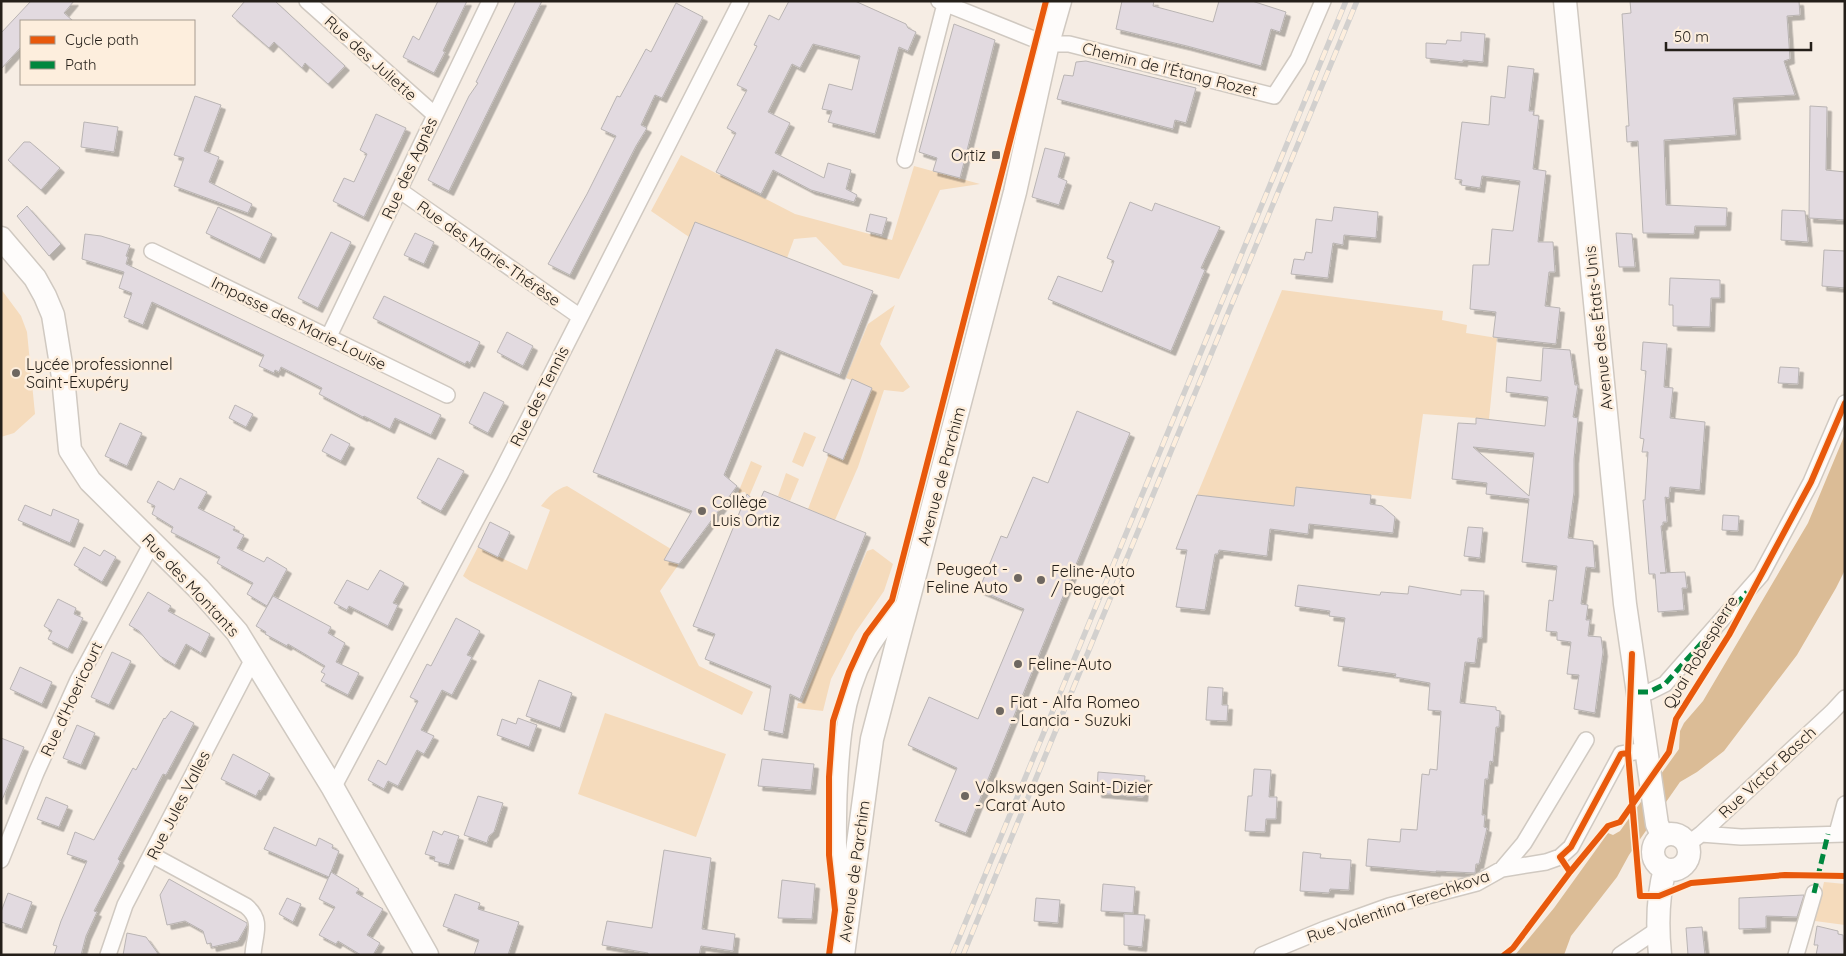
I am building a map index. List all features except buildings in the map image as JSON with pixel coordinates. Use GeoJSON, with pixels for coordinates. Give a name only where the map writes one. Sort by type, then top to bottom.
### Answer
{"type":"FeatureCollection","features":[{"type":"Feature","properties":{"kind":"street","name":"Rue des Juliette"},"geometry":{"type":"LineString","coordinates":[[307,1],[434,114]]}},
{"type":"Feature","properties":{"kind":"street","name":"Rue des Agnès"},"geometry":{"type":"LineString","coordinates":[[329,336],[434,114],[490,1]]}},
{"type":"Feature","properties":{"kind":"street","name":"Rue des Tennis"},"geometry":{"type":"LineString","coordinates":[[334,788],[500,475],[579,316],[742,1]]}},
{"type":"Feature","properties":{"kind":"street","name":"Avenue de Parchim"},"geometry":{"type":"LineString","coordinates":[[843,955],[872,739],[1014,192],[1048,43],[1060,1]]}},
{"type":"Feature","properties":{"kind":"street","name":"Chemin de l'Étang Rozet"},"geometry":{"type":"LineString","coordinates":[[1048,43],[1069,44],[1274,96],[1298,59],[1324,1]]}},
{"type":"Feature","properties":{"kind":"street","name":"Avenue des États-Unis"},"geometry":{"type":"LineString","coordinates":[[1565,1],[1625,604],[1660,830]]}},
{"type":"Feature","properties":{"kind":"street"},"geometry":{"type":"LineString","coordinates":[[905,160],[942,2],[1036,40],[1048,43]]}},
{"type":"Feature","properties":{"kind":"street","name":"Rue des Marie-Thérèse"},"geometry":{"type":"LineString","coordinates":[[399,190],[579,316]]}},
{"type":"Feature","properties":{"kind":"street","name":"Rue des Montants"},"geometry":{"type":"LineString","coordinates":[[1,238],[35,278],[53,315],[63,377],[70,450],[90,482],[221,611],[237,632],[334,788],[428,955]]}},
{"type":"Feature","properties":{"kind":"street","name":"Impasse des Marie-Louise"},"geometry":{"type":"LineString","coordinates":[[152,251],[329,336],[446,395]]}},
{"type":"Feature","properties":{"kind":"street"},"geometry":{"type":"LineString","coordinates":[[1638,692],[1649,692],[1665,684],[1761,575],[1811,482],[1845,403]]}},
{"type":"Feature","properties":{"kind":"street","name":"Rue d'Hoericourt"},"geometry":{"type":"LineString","coordinates":[[1,860],[36,773],[78,680],[152,543]]}},
{"type":"Feature","properties":{"kind":"street"},"geometry":{"type":"LineString","coordinates":[[848,917],[840,883],[838,832],[841,750],[848,703],[867,655],[890,620],[910,598]]}},
{"type":"Feature","properties":{"kind":"street","name":"Rue Jules Valles"},"geometry":{"type":"LineString","coordinates":[[108,955],[125,905],[254,657]]}},
{"type":"Feature","properties":{"kind":"street","name":"Rue Victor Basch"},"geometry":{"type":"LineString","coordinates":[[1695,839],[1845,698]]}},
{"type":"Feature","properties":{"kind":"street","name":"Rue Valentina Terechkova"},"geometry":{"type":"LineString","coordinates":[[1262,955],[1325,929],[1389,906],[1477,882],[1502,869],[1524,843],[1586,740]]}},
{"type":"Feature","properties":{"kind":"street"},"geometry":{"type":"LineString","coordinates":[[1502,869],[1546,862],[1560,857],[1571,847],[1621,754],[1647,750]]}},
{"type":"Feature","properties":{"kind":"street"},"geometry":{"type":"LineString","coordinates":[[1695,839],[1686,862],[1677,870],[1665,869],[1656,862],[1653,856],[1654,844],[1660,830],[1695,839],[1841,834],[1845,804]]}},
{"type":"Feature","properties":{"kind":"street"},"geometry":{"type":"LineString","coordinates":[[152,855],[246,906],[253,912],[257,925],[253,955]]}},
{"type":"Feature","properties":{"kind":"street"},"geometry":{"type":"LineString","coordinates":[[1660,955],[1658,930],[1659,896],[1665,869]]}},
{"type":"Feature","properties":{"kind":"street"},"geometry":{"type":"LineString","coordinates":[[1796,955],[1814,893]]}},
{"type":"Feature","properties":{"kind":"street"},"geometry":{"type":"LineString","coordinates":[[1620,955],[1658,930]]}},
{"type":"Feature","properties":{"kind":"shaded area"},"geometry":{"type":"Polygon","coordinates":[[[681,155],[795,214],[892,240],[914,166],[980,184],[940,190],[899,279],[843,265],[816,237],[794,239],[787,258],[695,223],[689,237],[651,211],[681,155]]]}},
{"type":"Feature","properties":{"kind":"shaded area","name":"Lycée professionnel Saint-Exupéry"},"geometry":{"type":"Polygon","coordinates":[[[1,289],[21,316],[27,332],[35,414],[14,433],[1,437],[1,289]]]}},
{"type":"Feature","properties":{"kind":"shaded area"},"geometry":{"type":"Polygon","coordinates":[[[1282,290],[1443,311],[1442,320],[1467,325],[1466,333],[1497,338],[1489,419],[1423,414],[1411,499],[1297,487],[1294,506],[1197,495],[1282,290]]]}},
{"type":"Feature","properties":{"kind":"shaded area"},"geometry":{"type":"Polygon","coordinates":[[[895,305],[880,344],[910,387],[903,392],[884,390],[858,467],[835,520],[808,509],[829,454],[843,460],[872,388],[846,378],[868,324],[895,305]]]}},
{"type":"Feature","properties":{"kind":"shaded area"},"geometry":{"type":"Polygon","coordinates":[[[804,432],[816,437],[803,467],[792,462],[804,432]]]}},
{"type":"Feature","properties":{"kind":"shaded area"},"geometry":{"type":"Polygon","coordinates":[[[1845,434],[1845,570],[1797,655],[1724,751],[1697,772],[1680,782],[1629,855],[1617,877],[1571,936],[1564,955],[1515,955],[1554,908],[1608,833],[1613,835],[1620,831],[1679,749],[1680,731],[1684,723],[1703,701],[1808,523],[1845,434]]]}},
{"type":"Feature","properties":{"kind":"shaded area"},"geometry":{"type":"Polygon","coordinates":[[[751,461],[762,466],[748,499],[745,492],[738,493],[751,461]]]}},
{"type":"Feature","properties":{"kind":"shaded area"},"geometry":{"type":"Polygon","coordinates":[[[786,473],[799,479],[790,501],[778,496],[786,473]]]}},
{"type":"Feature","properties":{"kind":"shaded area"},"geometry":{"type":"Polygon","coordinates":[[[567,486],[671,549],[665,560],[679,564],[660,591],[699,666],[753,692],[742,715],[463,576],[478,547],[527,570],[550,510],[541,506],[552,494],[567,486]]]}},
{"type":"Feature","properties":{"kind":"shaded area"},"geometry":{"type":"Polygon","coordinates":[[[873,549],[893,564],[884,591],[855,633],[831,679],[823,711],[797,708],[798,703],[802,703],[867,551],[873,549]]]}},
{"type":"Feature","properties":{"kind":"shaded area"},"geometry":{"type":"Polygon","coordinates":[[[605,713],[726,754],[696,837],[578,794],[605,713]]]}},
{"type":"Feature","properties":{"kind":"shaded area"},"geometry":{"type":"Polygon","coordinates":[[[1824,882],[1845,884],[1845,925],[1815,921],[1824,882]]]}},
{"type":"Feature","properties":{"kind":"railway"},"geometry":{"type":"LineString","coordinates":[[952,955],[1346,1]]}},
{"type":"Feature","properties":{"kind":"railway"},"geometry":{"type":"LineString","coordinates":[[963,955],[1357,1]]}},
{"type":"Feature","properties":{"kind":"marked path"},"geometry":{"type":"LineString","coordinates":[[1638,692],[1649,692],[1665,684],[1747,592]]}},
{"type":"Feature","properties":{"kind":"marked path"},"geometry":{"type":"LineString","coordinates":[[1814,893],[1828,834]]}},
{"type":"Feature","properties":{"kind":"cycle path"},"geometry":{"type":"LineString","coordinates":[[829,955],[835,910],[829,855],[829,777],[833,721],[849,672],[866,635],[892,600],[1046,1]]}},
{"type":"Feature","properties":{"kind":"cycle path","name":"Quai Robespierre"},"geometry":{"type":"LineString","coordinates":[[1504,955],[1513,948],[1570,872],[1608,826],[1620,822],[1669,752],[1676,719],[1729,635],[1811,482],[1845,403]]}},
{"type":"Feature","properties":{"kind":"cycle path"},"geometry":{"type":"LineString","coordinates":[[1632,654],[1628,753],[1640,896],[1659,896],[1691,883],[1785,875],[1845,876]]}},
{"type":"Feature","properties":{"kind":"cycle path"},"geometry":{"type":"LineString","coordinates":[[1570,872],[1560,857],[1571,847],[1621,754],[1628,753]]}},
{"type":"Feature","properties":{"kind":"place","name":"Ortiz"},"geometry":{"type":"Point","coordinates":[996,155]}},
{"type":"Feature","properties":{"kind":"place","name":"Lycée professionnel Saint-Exupéry"},"geometry":{"type":"Point","coordinates":[16,373]}},
{"type":"Feature","properties":{"kind":"place","name":"Collège Luis Ortiz"},"geometry":{"type":"Point","coordinates":[702,511]}},
{"type":"Feature","properties":{"kind":"place","name":"Peugeot - Feline Auto"},"geometry":{"type":"Point","coordinates":[1018,578]}},
{"type":"Feature","properties":{"kind":"place","name":"Feline-Auto / Peugeot"},"geometry":{"type":"Point","coordinates":[1041,580]}},
{"type":"Feature","properties":{"kind":"place","name":"Feline-Auto"},"geometry":{"type":"Point","coordinates":[1018,664]}},
{"type":"Feature","properties":{"kind":"place","name":"Fiat - Alfa Romeo - Lancia - Suzuki"},"geometry":{"type":"Point","coordinates":[1000,711]}},
{"type":"Feature","properties":{"kind":"place","name":"Volkswagen Saint-Dizier - Carat Auto"},"geometry":{"type":"Point","coordinates":[965,796]}}]}
